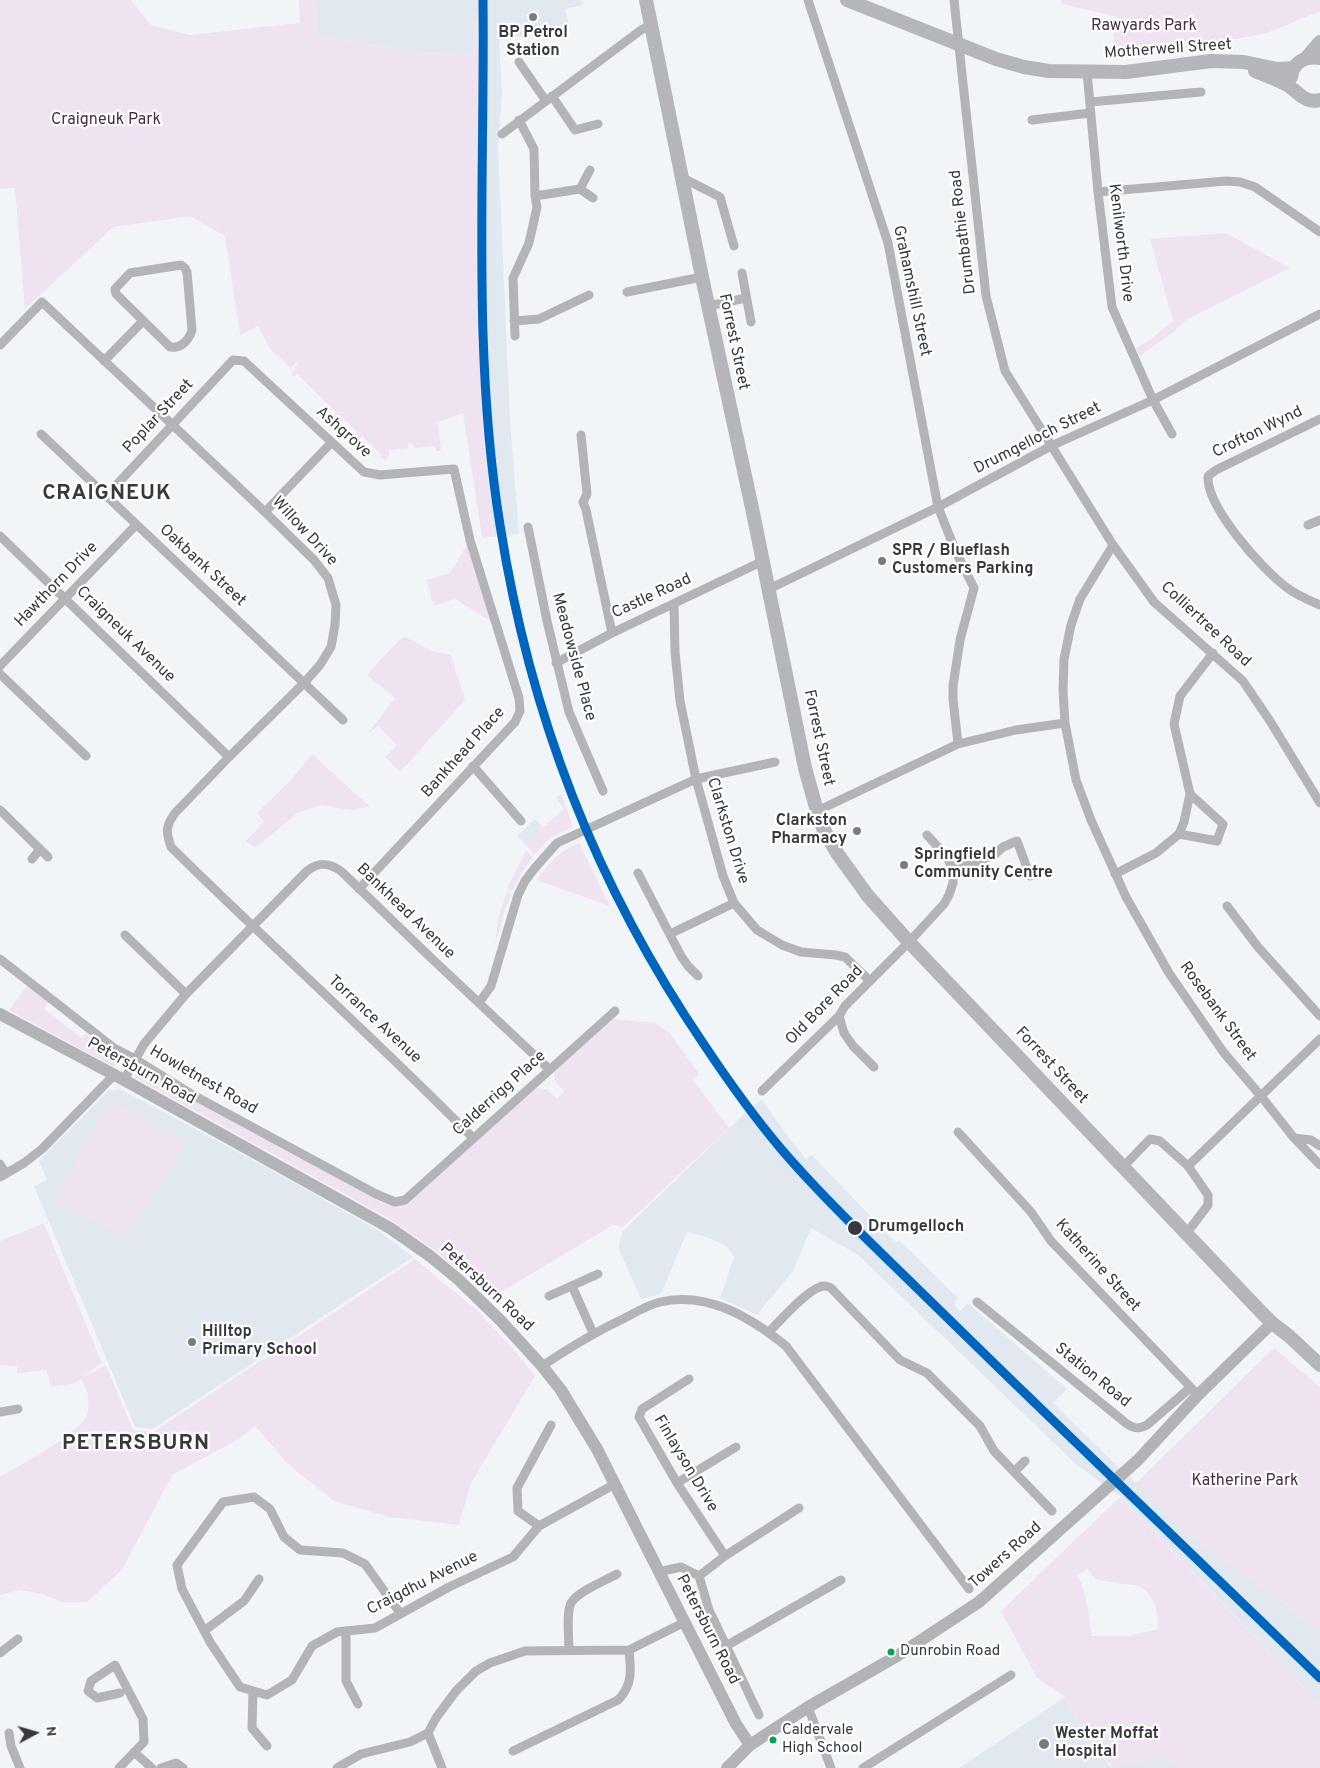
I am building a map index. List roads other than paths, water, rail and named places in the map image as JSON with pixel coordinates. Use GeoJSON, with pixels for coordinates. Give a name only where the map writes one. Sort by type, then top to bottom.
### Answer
{"type":"FeatureCollection","features":[{"type":"Feature","properties":{"kind":"main road","name":"Forrest Street"},"geometry":{"type":"LineString","coordinates":[[646,0],[681,177],[769,589],[805,768],[822,828],[837,853],[868,896],[909,942],[1272,1323],[1290,1336],[1320,1365]]}},
{"type":"Feature","properties":{"kind":"main road","name":"Motherwell Street"},"geometry":{"type":"LineString","coordinates":[[847,0],[1008,63],[1049,71],[1126,72],[1211,61],[1244,62],[1278,70],[1294,68]]}},
{"type":"Feature","properties":{"kind":"main road"},"geometry":{"type":"LineString","coordinates":[[1318,102],[1299,96],[1293,88],[1291,80],[1294,68],[1298,63],[1313,58],[1320,42]]}},
{"type":"Feature","properties":{"kind":"main road"},"geometry":{"type":"LineString","coordinates":[[1229,61],[1293,88]]}},
{"type":"Feature","properties":{"kind":"main road","name":"Petersburn Road"},"geometry":{"type":"LineString","coordinates":[[0,1014],[390,1228],[430,1256],[459,1280],[501,1320],[542,1366],[575,1413],[615,1484],[736,1724],[750,1745]]}},
{"type":"Feature","properties":{"kind":"main road","name":"Forrest Street"},"geometry":{"type":"LineString","coordinates":[[1272,1323],[1284,1342],[1320,1376]]}},
{"type":"Feature","properties":{"kind":"main road","name":"Towers Road"},"geometry":{"type":"LineString","coordinates":[[726,1768],[750,1745],[808,1707],[897,1656],[980,1602],[1138,1460],[1194,1391],[1272,1323]]}},
{"type":"Feature","properties":{"kind":"street","name":"Grahamshill Street"},"geometry":{"type":"LineString","coordinates":[[808,0],[888,243],[938,507],[956,552],[974,588],[960,640],[953,686],[958,744]]}},
{"type":"Feature","properties":{"kind":"street","name":"Drumbathie Road"},"geometry":{"type":"LineString","coordinates":[[954,0],[986,296],[1005,371],[1051,446]]}},
{"type":"Feature","properties":{"kind":"street"},"geometry":{"type":"LineString","coordinates":[[502,134],[641,30],[651,25]]}},
{"type":"Feature","properties":{"kind":"street"},"geometry":{"type":"LineString","coordinates":[[519,62],[575,130],[598,124]]}},
{"type":"Feature","properties":{"kind":"street","name":"Kenilworth Drive"},"geometry":{"type":"LineString","coordinates":[[1087,72],[1098,192],[1112,307],[1153,400],[1172,434]]}},
{"type":"Feature","properties":{"kind":"street"},"geometry":{"type":"LineString","coordinates":[[1090,102],[1201,92]]}},
{"type":"Feature","properties":{"kind":"street"},"geometry":{"type":"LineString","coordinates":[[1032,120],[1090,113]]}},
{"type":"Feature","properties":{"kind":"street"},"geometry":{"type":"LineString","coordinates":[[515,336],[513,278],[530,243],[537,207],[534,150],[520,120]]}},
{"type":"Feature","properties":{"kind":"street"},"geometry":{"type":"LineString","coordinates":[[580,189],[590,170]]}},
{"type":"Feature","properties":{"kind":"street"},"geometry":{"type":"LineString","coordinates":[[681,177],[720,197],[734,246]]}},
{"type":"Feature","properties":{"kind":"street"},"geometry":{"type":"LineString","coordinates":[[1098,192],[1226,181],[1240,182],[1255,187],[1320,232]]}},
{"type":"Feature","properties":{"kind":"street"},"geometry":{"type":"LineString","coordinates":[[535,196],[580,189],[593,198]]}},
{"type":"Feature","properties":{"kind":"street"},"geometry":{"type":"LineString","coordinates":[[181,265],[185,268],[192,330],[190,337],[183,344],[175,348],[170,347],[142,322],[116,294],[115,289],[130,273],[181,265]]}},
{"type":"Feature","properties":{"kind":"street"},"geometry":{"type":"LineString","coordinates":[[742,273],[751,322]]}},
{"type":"Feature","properties":{"kind":"street"},"geometry":{"type":"LineString","coordinates":[[627,292],[702,277]]}},
{"type":"Feature","properties":{"kind":"street"},"geometry":{"type":"LineString","coordinates":[[514,321],[539,318],[589,295]]}},
{"type":"Feature","properties":{"kind":"street"},"geometry":{"type":"LineString","coordinates":[[708,306],[746,298]]}},
{"type":"Feature","properties":{"kind":"street","name":"Willow Drive"},"geometry":{"type":"LineString","coordinates":[[0,345],[42,302],[265,512],[314,560],[328,578],[336,604],[335,625],[331,647],[320,664],[304,683],[175,813],[168,823],[167,834],[171,848],[251,926]]}},
{"type":"Feature","properties":{"kind":"street","name":"Drumgelloch Street"},"geometry":{"type":"LineString","coordinates":[[769,589],[938,507],[1051,446],[1153,400],[1320,314]]}},
{"type":"Feature","properties":{"kind":"street"},"geometry":{"type":"LineString","coordinates":[[104,361],[142,322]]}},
{"type":"Feature","properties":{"kind":"street","name":"Poplar Street"},"geometry":{"type":"LineString","coordinates":[[107,496],[233,360]]}},
{"type":"Feature","properties":{"kind":"street","name":"Ashgrove"},"geometry":{"type":"LineString","coordinates":[[233,360],[244,361],[331,444],[364,472],[380,475],[454,469]]}},
{"type":"Feature","properties":{"kind":"street","name":"Crofton Wynd"},"geometry":{"type":"LineString","coordinates":[[1320,419],[1216,470],[1208,476],[1207,484],[1211,497],[1234,532],[1256,559],[1286,587],[1303,598],[1320,605]]}},
{"type":"Feature","properties":{"kind":"street","name":"Oakbank Street"},"geometry":{"type":"LineString","coordinates":[[41,434],[343,720]]}},
{"type":"Feature","properties":{"kind":"street"},"geometry":{"type":"LineString","coordinates":[[581,435],[587,494],[583,502],[612,633]]}},
{"type":"Feature","properties":{"kind":"street"},"geometry":{"type":"LineString","coordinates":[[265,512],[331,444]]}},
{"type":"Feature","properties":{"kind":"street","name":"Colliertree Road"},"geometry":{"type":"LineString","coordinates":[[1051,446],[1113,544],[1154,602],[1243,681],[1320,803]]}},
{"type":"Feature","properties":{"kind":"street","name":"Bankhead Place"},"geometry":{"type":"LineString","coordinates":[[359,889],[515,722],[520,711],[520,705],[470,540],[454,469]]}},
{"type":"Feature","properties":{"kind":"street"},"geometry":{"type":"LineString","coordinates":[[1308,525],[1320,520]]}},
{"type":"Feature","properties":{"kind":"street","name":"Hawthorn Drive"},"geometry":{"type":"LineString","coordinates":[[0,666],[136,525]]}},
{"type":"Feature","properties":{"kind":"street","name":"Meadowside Place"},"geometry":{"type":"LineString","coordinates":[[528,526],[556,663],[569,712],[603,790]]}},
{"type":"Feature","properties":{"kind":"street","name":"Craigneuk Avenue"},"geometry":{"type":"LineString","coordinates":[[0,536],[229,757]]}},
{"type":"Feature","properties":{"kind":"street","name":"Rosebank Street"},"geometry":{"type":"LineString","coordinates":[[1113,544],[1080,599],[1070,625],[1064,659],[1065,723],[1076,780],[1091,820],[1126,897],[1169,973],[1224,1053],[1294,1138],[1320,1165]]}},
{"type":"Feature","properties":{"kind":"street","name":"Castle Road"},"geometry":{"type":"LineString","coordinates":[[556,663],[612,633],[763,562]]}},
{"type":"Feature","properties":{"kind":"street","name":"Clarkston Drive"},"geometry":{"type":"LineString","coordinates":[[674,604],[675,652],[680,701],[696,779],[723,876],[734,903],[757,930],[782,945],[801,952],[836,955],[845,958],[870,981]]}},
{"type":"Feature","properties":{"kind":"street"},"geometry":{"type":"LineString","coordinates":[[1115,874],[1156,853],[1179,834],[1184,822],[1190,794],[1174,724],[1180,696],[1213,653]]}},
{"type":"Feature","properties":{"kind":"street"},"geometry":{"type":"LineString","coordinates":[[0,674],[86,756]]}},
{"type":"Feature","properties":{"kind":"street"},"geometry":{"type":"LineString","coordinates":[[817,811],[958,744],[1016,730],[1065,723]]}},
{"type":"Feature","properties":{"kind":"street"},"geometry":{"type":"LineString","coordinates":[[479,1003],[491,986],[514,906],[525,881],[552,848],[572,835],[696,779],[775,762]]}},
{"type":"Feature","properties":{"kind":"street"},"geometry":{"type":"LineString","coordinates":[[473,766],[521,821]]}},
{"type":"Feature","properties":{"kind":"street"},"geometry":{"type":"LineString","coordinates":[[1179,834],[1217,841],[1223,824],[1190,794]]}},
{"type":"Feature","properties":{"kind":"street"},"geometry":{"type":"LineString","coordinates":[[0,810],[48,857]]}},
{"type":"Feature","properties":{"kind":"street"},"geometry":{"type":"LineString","coordinates":[[927,835],[947,857],[953,870],[987,858],[1003,847],[1017,842],[1030,876]]}},
{"type":"Feature","properties":{"kind":"street"},"geometry":{"type":"LineString","coordinates":[[32,859],[40,849]]}},
{"type":"Feature","properties":{"kind":"street","name":"Bankhead Avenue"},"geometry":{"type":"LineString","coordinates":[[3,1176],[42,1149],[119,1078],[135,1059],[144,1044],[186,994],[251,926],[313,866],[321,864],[336,867],[342,872],[549,1068]]}},
{"type":"Feature","properties":{"kind":"street","name":"Old Bore Road"},"geometry":{"type":"LineString","coordinates":[[762,1091],[840,1016],[844,1006],[909,942],[944,904],[953,883],[953,870]]}},
{"type":"Feature","properties":{"kind":"street"},"geometry":{"type":"LineString","coordinates":[[638,873],[681,956],[698,976]]}},
{"type":"Feature","properties":{"kind":"street"},"geometry":{"type":"LineString","coordinates":[[670,934],[734,903]]}},
{"type":"Feature","properties":{"kind":"street"},"geometry":{"type":"LineString","coordinates":[[1227,906],[1258,946],[1320,1016]]}},
{"type":"Feature","properties":{"kind":"street","name":"Torrance Avenue"},"geometry":{"type":"LineString","coordinates":[[251,926],[409,1073],[473,1138]]}},
{"type":"Feature","properties":{"kind":"street"},"geometry":{"type":"LineString","coordinates":[[125,935],[186,994]]}},
{"type":"Feature","properties":{"kind":"street","name":"Howletnest Road"},"geometry":{"type":"LineString","coordinates":[[0,959],[114,1048],[193,1095],[376,1194],[395,1202],[405,1200]]}},
{"type":"Feature","properties":{"kind":"street","name":"Calderrigg Place"},"geometry":{"type":"LineString","coordinates":[[405,1200],[549,1068],[615,1011]]}},
{"type":"Feature","properties":{"kind":"street"},"geometry":{"type":"LineString","coordinates":[[840,1016],[844,1033],[853,1046],[874,1068]]}},
{"type":"Feature","properties":{"kind":"street"},"geometry":{"type":"LineString","coordinates":[[1188,1166],[1320,1039]]}},
{"type":"Feature","properties":{"kind":"street","name":"Katherine Street"},"geometry":{"type":"LineString","coordinates":[[958,1132],[1031,1212],[1051,1241],[1194,1391]]}},
{"type":"Feature","properties":{"kind":"street"},"geometry":{"type":"LineString","coordinates":[[1294,1138],[1311,1140],[1320,1146]]}},
{"type":"Feature","properties":{"kind":"street"},"geometry":{"type":"LineString","coordinates":[[1123,1167],[1150,1139],[1160,1141],[1188,1166],[1208,1195],[1208,1205],[1186,1234]]}},
{"type":"Feature","properties":{"kind":"street"},"geometry":{"type":"LineString","coordinates":[[0,1164],[3,1176]]}},
{"type":"Feature","properties":{"kind":"street"},"geometry":{"type":"LineString","coordinates":[[549,1296],[598,1274]]}},
{"type":"Feature","properties":{"kind":"street"},"geometry":{"type":"LineString","coordinates":[[769,1332],[810,1292],[825,1285],[831,1288],[900,1360],[926,1373],[980,1426],[994,1451],[1052,1511]]}},
{"type":"Feature","properties":{"kind":"street"},"geometry":{"type":"LineString","coordinates":[[572,1286],[593,1333]]}},
{"type":"Feature","properties":{"kind":"street"},"geometry":{"type":"LineString","coordinates":[[542,1366],[593,1333],[652,1305],[673,1300],[690,1300],[715,1304],[747,1318],[786,1346],[969,1589]]}},
{"type":"Feature","properties":{"kind":"street","name":"Station Road"},"geometry":{"type":"LineString","coordinates":[[977,1302],[1134,1428],[1142,1428],[1147,1425],[1194,1391]]}},
{"type":"Feature","properties":{"kind":"street","name":"Finlayson Drive"},"geometry":{"type":"LineString","coordinates":[[689,1379],[642,1409],[639,1417],[677,1483],[725,1556]]}},
{"type":"Feature","properties":{"kind":"street"},"geometry":{"type":"LineString","coordinates":[[0,1412],[18,1409]]}},
{"type":"Feature","properties":{"kind":"street"},"geometry":{"type":"LineString","coordinates":[[539,1526],[518,1510],[517,1488],[551,1425]]}},
{"type":"Feature","properties":{"kind":"street"},"geometry":{"type":"LineString","coordinates":[[677,1483],[736,1447]]}},
{"type":"Feature","properties":{"kind":"street"},"geometry":{"type":"LineString","coordinates":[[1014,1472],[1024,1461]]}},
{"type":"Feature","properties":{"kind":"street","name":"Craigdhu Avenue"},"geometry":{"type":"LineString","coordinates":[[253,1691],[267,1695],[292,1680],[312,1646],[337,1632],[376,1628],[449,1587],[513,1557],[539,1526],[615,1484]]}},
{"type":"Feature","properties":{"kind":"street"},"geometry":{"type":"LineString","coordinates":[[267,1746],[252,1728],[253,1691],[240,1687],[204,1631],[182,1589],[177,1565],[223,1502],[254,1497],[270,1509],[284,1537],[300,1550],[344,1553],[365,1564],[400,1614]]}},
{"type":"Feature","properties":{"kind":"street"},"geometry":{"type":"LineString","coordinates":[[699,1576],[725,1556],[799,1508]]}},
{"type":"Feature","properties":{"kind":"street"},"geometry":{"type":"LineString","coordinates":[[658,1572],[681,1568],[699,1576],[709,1610],[759,1715]]}},
{"type":"Feature","properties":{"kind":"street"},"geometry":{"type":"LineString","coordinates":[[570,1650],[569,1610],[572,1602],[585,1591],[618,1574]]}},
{"type":"Feature","properties":{"kind":"street"},"geometry":{"type":"LineString","coordinates":[[204,1631],[244,1601],[259,1579]]}},
{"type":"Feature","properties":{"kind":"street"},"geometry":{"type":"LineString","coordinates":[[726,1646],[841,1580]]}},
{"type":"Feature","properties":{"kind":"street"},"geometry":{"type":"LineString","coordinates":[[337,1768],[361,1754],[410,1742],[428,1733],[436,1718],[456,1691],[476,1671],[507,1656],[526,1651],[629,1650],[685,1622]]}},
{"type":"Feature","properties":{"kind":"street"},"geometry":{"type":"LineString","coordinates":[[346,1631],[346,1681],[358,1704]]}},
{"type":"Feature","properties":{"kind":"street"},"geometry":{"type":"LineString","coordinates":[[0,1653],[18,1640]]}},
{"type":"Feature","properties":{"kind":"street"},"geometry":{"type":"LineString","coordinates":[[513,1751],[618,1700],[626,1692],[630,1683],[629,1650]]}},
{"type":"Feature","properties":{"kind":"street"},"geometry":{"type":"LineString","coordinates":[[119,1768],[144,1742],[143,1719],[115,1665],[91,1681],[88,1691],[98,1698],[120,1693]]}},
{"type":"Feature","properties":{"kind":"street"},"geometry":{"type":"LineString","coordinates":[[863,1768],[1007,1678],[998,1671]]}},
{"type":"Feature","properties":{"kind":"street"},"geometry":{"type":"LineString","coordinates":[[808,1707],[831,1768]]}},
{"type":"Feature","properties":{"kind":"street"},"geometry":{"type":"LineString","coordinates":[[9,1733],[11,1746],[20,1768]]}},
{"type":"Feature","properties":{"kind":"street"},"geometry":{"type":"LineString","coordinates":[[428,1733],[442,1768]]}},
{"type":"Feature","properties":{"kind":"street"},"geometry":{"type":"LineString","coordinates":[[134,1752],[152,1768]]}},
{"type":"Feature","properties":{"kind":"street"},"geometry":{"type":"LineString","coordinates":[[161,1768],[176,1763],[183,1768]]}},
{"type":"Feature","properties":{"kind":"place","name":"BP Petrol Station"},"geometry":{"type":"Point","coordinates":[533,17]}},
{"type":"Feature","properties":{"kind":"place","name":"SPR / Blueflash Customers Parking"},"geometry":{"type":"Point","coordinates":[882,561]}},
{"type":"Feature","properties":{"kind":"place","name":"Clarkston Pharmacy"},"geometry":{"type":"Point","coordinates":[857,831]}},
{"type":"Feature","properties":{"kind":"place","name":"Springfield Community Centre"},"geometry":{"type":"Point","coordinates":[904,865]}},
{"type":"Feature","properties":{"kind":"place","name":"Drumgelloch"},"geometry":{"type":"Point","coordinates":[855,1228]}},
{"type":"Feature","properties":{"kind":"place","name":"Hilltop Primary School"},"geometry":{"type":"Point","coordinates":[192,1342]}},
{"type":"Feature","properties":{"kind":"place","name":"Dunrobin Road"},"geometry":{"type":"Point","coordinates":[891,1652]}},
{"type":"Feature","properties":{"kind":"place","name":"Caldervale High School"},"geometry":{"type":"Point","coordinates":[773,1740]}},
{"type":"Feature","properties":{"kind":"place","name":"Wester Moffat Hospital"},"geometry":{"type":"Point","coordinates":[1044,1744]}},
{"type":"Feature","properties":{"kind":"district","name":"CRAIGNEUK"},"geometry":{"type":"Point","coordinates":[107,495]}},
{"type":"Feature","properties":{"kind":"district","name":"PETERSBURN"},"geometry":{"type":"Point","coordinates":[136,1445]}},
{"type":"Feature","properties":{"kind":"park label","name":"Rawyards Park"},"geometry":{"type":"Point","coordinates":[1144,27]}},
{"type":"Feature","properties":{"kind":"park label","name":"Craigneuk Park"},"geometry":{"type":"Point","coordinates":[106,121]}},
{"type":"Feature","properties":{"kind":"park label","name":"Katherine Park"},"geometry":{"type":"Point","coordinates":[1245,1482]}}]}
